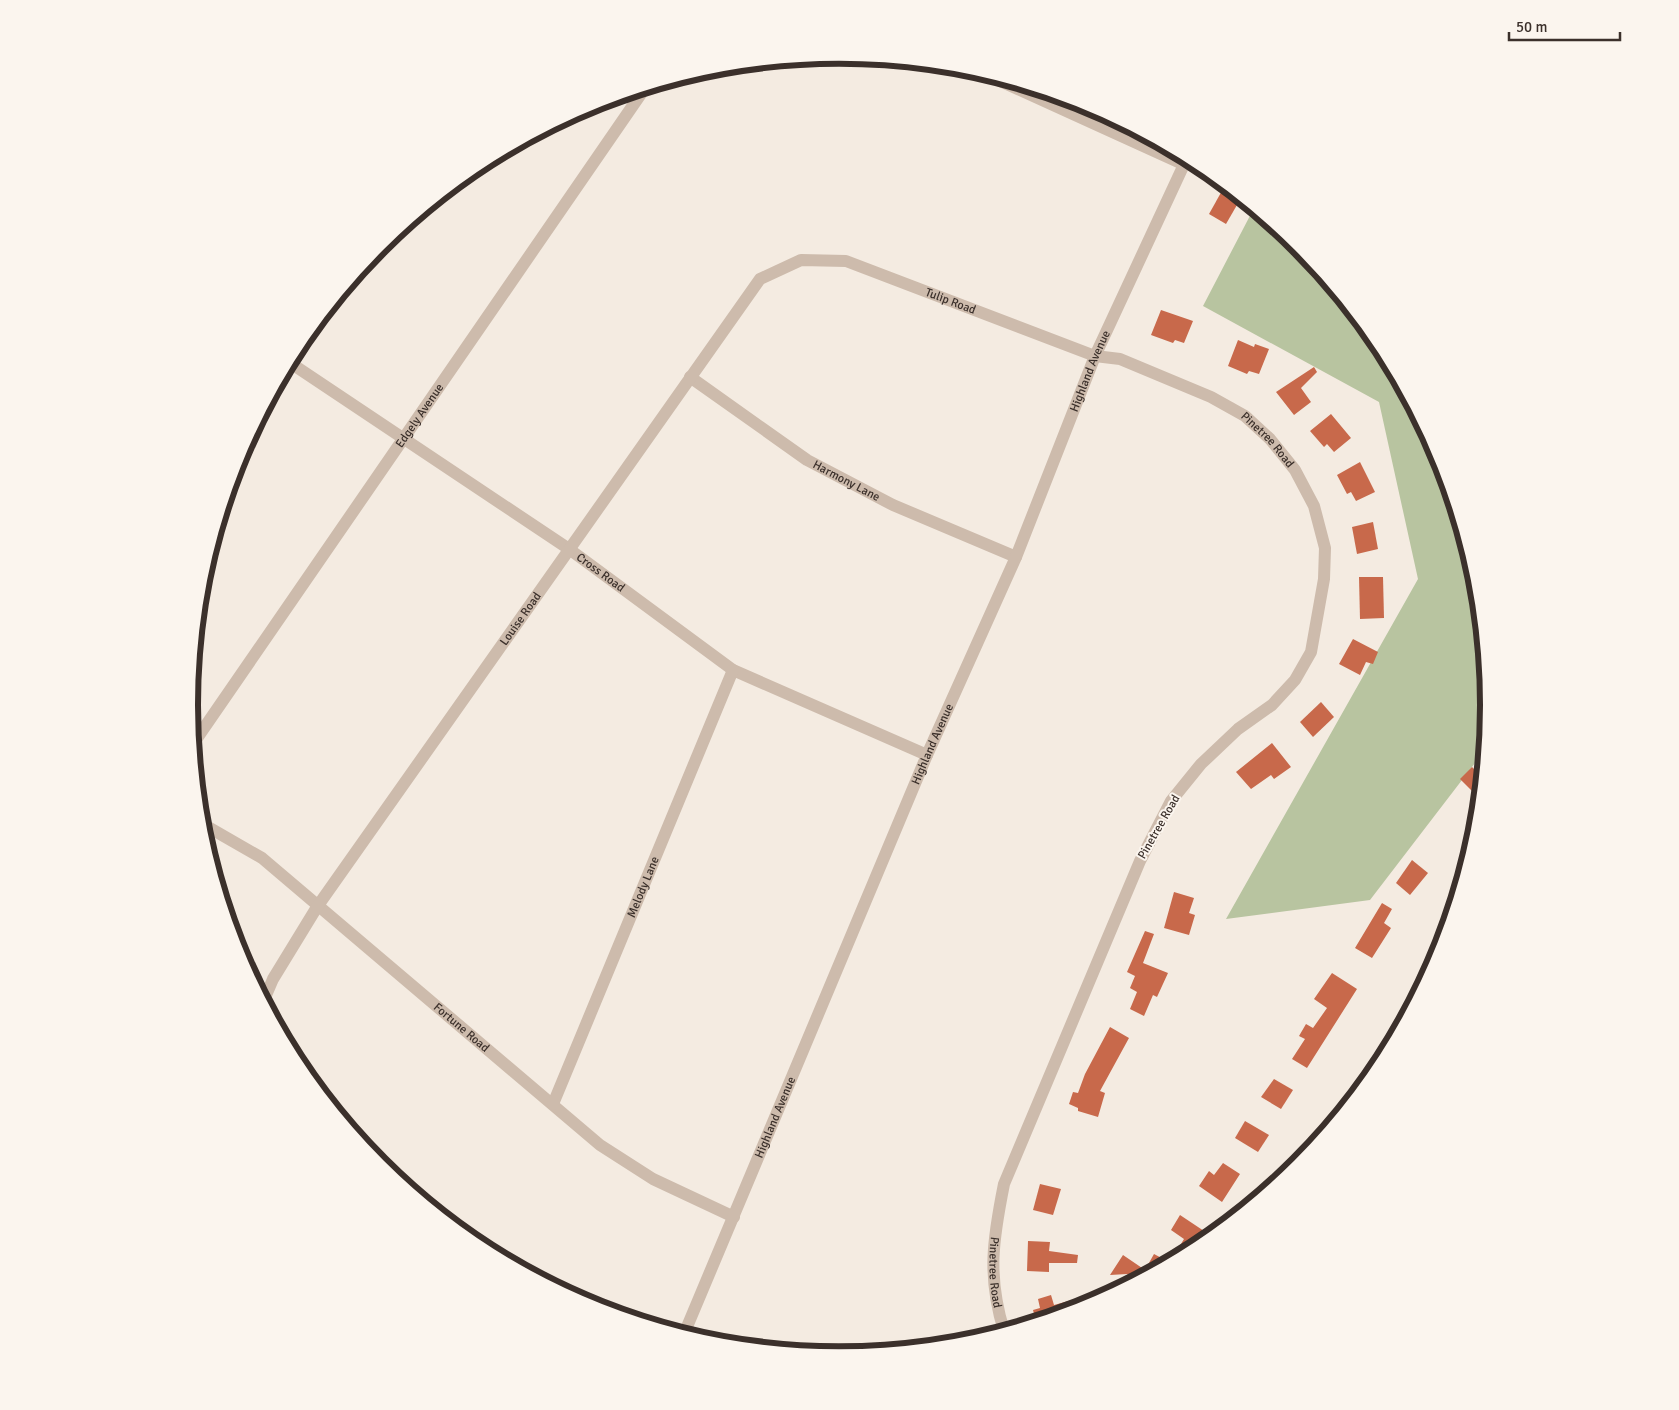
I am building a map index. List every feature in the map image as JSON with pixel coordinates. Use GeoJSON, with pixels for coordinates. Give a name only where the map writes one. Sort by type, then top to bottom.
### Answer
{"type":"FeatureCollection","features":[{"type":"Feature","properties":{"kind":"street"},"geometry":{"type":"LineString","coordinates":[[1029,93],[1158,149]]}},
{"type":"Feature","properties":{"kind":"street","name":"Edgely Avenue"},"geometry":{"type":"LineString","coordinates":[[199,735],[639,96]]}},
{"type":"Feature","properties":{"kind":"street","name":"Highland Avenue"},"geometry":{"type":"LineString","coordinates":[[687,1327],[927,755],[1016,557],[1095,356],[1184,165]]}},
{"type":"Feature","properties":{"kind":"street","name":"Tulip Road"},"geometry":{"type":"LineString","coordinates":[[801,260],[846,261],[1095,356]]}},
{"type":"Feature","properties":{"kind":"street","name":"Louise Road"},"geometry":{"type":"LineString","coordinates":[[267,994],[273,979],[317,907],[760,280],[801,260]]}},
{"type":"Feature","properties":{"kind":"street","name":"Pinetree Road"},"geometry":{"type":"LineString","coordinates":[[1003,1325],[992,1279],[993,1238],[1004,1184],[1136,870],[1171,801],[1201,764],[1238,729],[1272,705],[1294,680],[1311,652],[1324,579],[1325,548],[1314,506],[1295,470],[1270,438],[1245,416],[1211,397],[1120,359],[1095,356]]}},
{"type":"Feature","properties":{"kind":"street","name":"Cross Road"},"geometry":{"type":"LineString","coordinates":[[295,366],[403,440],[570,549],[733,670],[927,755]]}},
{"type":"Feature","properties":{"kind":"street","name":"Harmony Lane"},"geometry":{"type":"LineString","coordinates":[[690,377],[807,460],[894,505],[1016,557]]}},
{"type":"Feature","properties":{"kind":"street","name":"Melody Lane"},"geometry":{"type":"LineString","coordinates":[[553,1104],[733,670]]}},
{"type":"Feature","properties":{"kind":"street","name":"Fortune Road"},"geometry":{"type":"LineString","coordinates":[[211,829],[262,858],[317,907],[600,1145],[653,1179],[734,1217]]}},
{"type":"Feature","properties":{"kind":"green space"},"geometry":{"type":"Polygon","coordinates":[[[1251,214],[1293,252],[1322,282],[1373,349],[1415,421],[1447,499],[1459,539],[1475,621],[1479,663],[1481,705],[1478,759],[1370,900],[1226,919],[1418,579],[1379,402],[1203,306],[1251,214]]]}},
{"type":"Feature","properties":{"kind":"building"},"geometry":{"type":"Polygon","coordinates":[[[1222,190],[1238,203],[1226,224],[1209,214],[1222,190]]]}},
{"type":"Feature","properties":{"kind":"building"},"geometry":{"type":"Polygon","coordinates":[[[1161,310],[1193,321],[1184,343],[1175,340],[1173,343],[1151,335],[1161,310]]]}},
{"type":"Feature","properties":{"kind":"building"},"geometry":{"type":"Polygon","coordinates":[[[1238,340],[1254,347],[1255,344],[1269,349],[1259,374],[1249,371],[1247,374],[1228,366],[1238,340]]]}},
{"type":"Feature","properties":{"kind":"building"},"geometry":{"type":"Polygon","coordinates":[[[1314,367],[1317,372],[1301,388],[1311,402],[1294,415],[1276,392],[1314,367]]]}},
{"type":"Feature","properties":{"kind":"building"},"geometry":{"type":"Polygon","coordinates":[[[1331,414],[1351,438],[1334,452],[1327,444],[1324,447],[1310,431],[1331,414]]]}},
{"type":"Feature","properties":{"kind":"building"},"geometry":{"type":"Polygon","coordinates":[[[1360,462],[1375,492],[1356,501],[1351,492],[1347,494],[1337,475],[1360,462]]]}},
{"type":"Feature","properties":{"kind":"building"},"geometry":{"type":"Polygon","coordinates":[[[1373,522],[1378,549],[1357,554],[1352,527],[1373,522]]]}},
{"type":"Feature","properties":{"kind":"building"},"geometry":{"type":"Polygon","coordinates":[[[1359,577],[1383,577],[1384,618],[1360,619],[1359,577]]]}},
{"type":"Feature","properties":{"kind":"building"},"geometry":{"type":"Polygon","coordinates":[[[1353,639],[1378,652],[1373,664],[1366,662],[1360,675],[1339,664],[1353,639]]]}},
{"type":"Feature","properties":{"kind":"building"},"geometry":{"type":"Polygon","coordinates":[[[1321,702],[1334,717],[1313,737],[1300,722],[1321,702]]]}},
{"type":"Feature","properties":{"kind":"building"},"geometry":{"type":"Polygon","coordinates":[[[1272,743],[1291,767],[1274,779],[1271,775],[1251,789],[1236,772],[1272,743]]]}},
{"type":"Feature","properties":{"kind":"building"},"geometry":{"type":"Polygon","coordinates":[[[1472,767],[1477,772],[1474,793],[1460,779],[1472,767]]]}},
{"type":"Feature","properties":{"kind":"building"},"geometry":{"type":"Polygon","coordinates":[[[1412,860],[1428,873],[1410,895],[1396,883],[1412,860]]]}},
{"type":"Feature","properties":{"kind":"building"},"geometry":{"type":"Polygon","coordinates":[[[1174,892],[1194,898],[1189,913],[1195,915],[1189,935],[1164,928],[1174,892]]]}},
{"type":"Feature","properties":{"kind":"building"},"geometry":{"type":"Polygon","coordinates":[[[1382,903],[1392,909],[1384,923],[1391,928],[1372,958],[1355,948],[1382,903]]]}},
{"type":"Feature","properties":{"kind":"building"},"geometry":{"type":"Polygon","coordinates":[[[1145,931],[1154,934],[1143,963],[1168,973],[1157,997],[1153,995],[1144,1016],[1130,1009],[1137,992],[1130,988],[1135,976],[1127,972],[1145,931]]]}},
{"type":"Feature","properties":{"kind":"building"},"geometry":{"type":"Polygon","coordinates":[[[1332,973],[1357,989],[1307,1068],[1292,1059],[1305,1039],[1299,1036],[1306,1024],[1313,1028],[1327,1008],[1314,999],[1332,973]]]}},
{"type":"Feature","properties":{"kind":"building"},"geometry":{"type":"Polygon","coordinates":[[[1110,1027],[1129,1038],[1100,1091],[1105,1093],[1098,1117],[1078,1111],[1078,1108],[1069,1104],[1073,1092],[1078,1093],[1085,1074],[1110,1027]]]}},
{"type":"Feature","properties":{"kind":"building"},"geometry":{"type":"Polygon","coordinates":[[[1274,1079],[1293,1090],[1281,1109],[1261,1097],[1274,1079]]]}},
{"type":"Feature","properties":{"kind":"building"},"geometry":{"type":"Polygon","coordinates":[[[1245,1121],[1269,1135],[1258,1152],[1235,1138],[1245,1121]]]}},
{"type":"Feature","properties":{"kind":"building"},"geometry":{"type":"Polygon","coordinates":[[[1223,1163],[1240,1174],[1222,1202],[1199,1186],[1209,1171],[1214,1175],[1223,1163]]]}},
{"type":"Feature","properties":{"kind":"building"},"geometry":{"type":"Polygon","coordinates":[[[1040,1184],[1061,1189],[1053,1215],[1033,1210],[1040,1184]]]}},
{"type":"Feature","properties":{"kind":"building"},"geometry":{"type":"Polygon","coordinates":[[[1180,1215],[1205,1232],[1178,1249],[1184,1239],[1171,1230],[1180,1215]]]}},
{"type":"Feature","properties":{"kind":"building"},"geometry":{"type":"Polygon","coordinates":[[[1028,1241],[1050,1242],[1049,1251],[1078,1255],[1077,1263],[1049,1263],[1049,1272],[1027,1271],[1028,1241]]]}},
{"type":"Feature","properties":{"kind":"building"},"geometry":{"type":"Polygon","coordinates":[[[1154,1254],[1162,1259],[1160,1260],[1147,1267],[1154,1254]]]}},
{"type":"Feature","properties":{"kind":"building"},"geometry":{"type":"Polygon","coordinates":[[[1123,1255],[1143,1269],[1130,1276],[1127,1274],[1110,1275],[1123,1255]]]}},
{"type":"Feature","properties":{"kind":"building"},"geometry":{"type":"Polygon","coordinates":[[[1051,1295],[1054,1305],[1072,1300],[1072,1302],[1034,1315],[1033,1310],[1040,1308],[1038,1299],[1051,1295]]]}}]}
